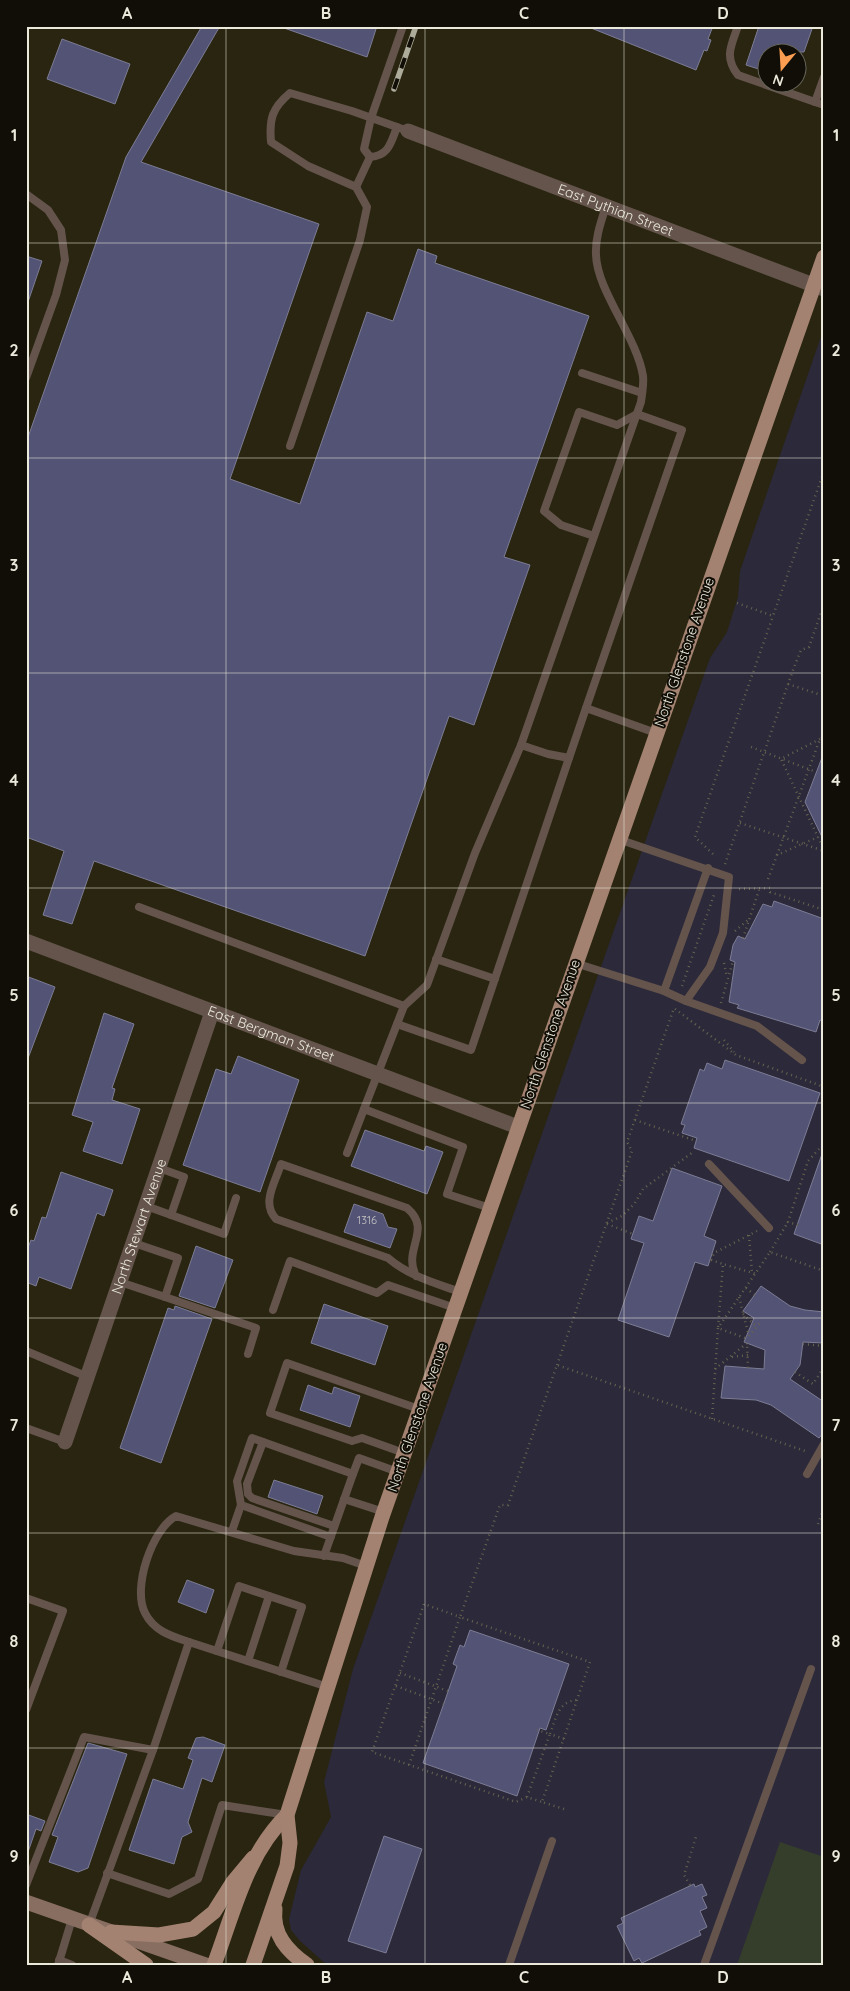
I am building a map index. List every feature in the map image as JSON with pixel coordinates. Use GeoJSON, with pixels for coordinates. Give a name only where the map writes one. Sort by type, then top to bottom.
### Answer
{"type":"FeatureCollection","features":[{"type":"Feature","properties":{"kind":"main road","name":"North Glenstone Avenue"},"geometry":{"type":"LineString","coordinates":[[253,1965],[287,1866],[290,1843],[287,1815],[384,1512],[618,839],[819,287],[824,257]]}},
{"type":"Feature","properties":{"kind":"main road","name":"North Glenstone Avenue"},"geometry":{"type":"LineString","coordinates":[[214,1965],[253,1858],[271,1830],[287,1815]]}},
{"type":"Feature","properties":{"kind":"main road"},"geometry":{"type":"LineString","coordinates":[[111,1932],[159,1935],[193,1929],[214,1912],[233,1882],[253,1858]]}},
{"type":"Feature","properties":{"kind":"main road"},"geometry":{"type":"LineString","coordinates":[[277,1896],[274,1924],[279,1937],[306,1965]]}},
{"type":"Feature","properties":{"kind":"main road"},"geometry":{"type":"LineString","coordinates":[[26,1902],[206,1965]]}},
{"type":"Feature","properties":{"kind":"main road"},"geometry":{"type":"LineString","coordinates":[[89,1925],[146,1965]]}},
{"type":"Feature","properties":{"kind":"street","name":"East Pythian Street"},"geometry":{"type":"LineString","coordinates":[[402,129],[819,287]]}},
{"type":"Feature","properties":{"kind":"street","name":"East Bergman Street"},"geometry":{"type":"LineString","coordinates":[[26,941],[518,1127]]}},
{"type":"Feature","properties":{"kind":"street","name":"North Stewart Avenue"},"geometry":{"type":"LineString","coordinates":[[65,1442],[212,1012]]}},
{"type":"Feature","properties":{"kind":"lane"},"geometry":{"type":"LineString","coordinates":[[370,157],[364,148],[372,118],[403,26]]}},
{"type":"Feature","properties":{"kind":"lane"},"geometry":{"type":"LineString","coordinates":[[738,26],[730,48],[730,64],[738,75],[824,105]]}},
{"type":"Feature","properties":{"kind":"lane"},"geometry":{"type":"LineString","coordinates":[[815,102],[824,77]]}},
{"type":"Feature","properties":{"kind":"lane"},"geometry":{"type":"LineString","coordinates":[[290,446],[360,240],[367,208],[356,187],[308,166],[271,142],[270,128],[276,105],[290,93],[402,129],[385,153],[380,156],[370,157]]}},
{"type":"Feature","properties":{"kind":"lane"},"geometry":{"type":"LineString","coordinates":[[356,187],[370,157]]}},
{"type":"Feature","properties":{"kind":"lane"},"geometry":{"type":"LineString","coordinates":[[26,194],[48,210],[61,230],[65,260],[56,295],[26,378]]}},
{"type":"Feature","properties":{"kind":"lane"},"geometry":{"type":"LineString","coordinates":[[347,1153],[404,1006],[427,985],[475,853],[521,745],[637,414],[642,394],[643,376],[635,350],[600,273],[596,255],[599,230],[606,206]]}},
{"type":"Feature","properties":{"kind":"lane"},"geometry":{"type":"LineString","coordinates":[[582,374],[642,394]]}},
{"type":"Feature","properties":{"kind":"lane"},"geometry":{"type":"LineString","coordinates":[[397,1024],[471,1050],[682,430],[637,414],[617,425],[579,412],[544,511],[561,525],[594,536]]}},
{"type":"Feature","properties":{"kind":"lane"},"geometry":{"type":"LineString","coordinates":[[586,708],[656,733]]}},
{"type":"Feature","properties":{"kind":"lane"},"geometry":{"type":"LineString","coordinates":[[521,745],[548,754],[569,758]]}},
{"type":"Feature","properties":{"kind":"lane"},"geometry":{"type":"LineString","coordinates":[[618,839],[708,868],[729,877],[723,933],[710,967],[686,1001]]}},
{"type":"Feature","properties":{"kind":"lane"},"geometry":{"type":"LineString","coordinates":[[664,991],[708,868]]}},
{"type":"Feature","properties":{"kind":"lane"},"geometry":{"type":"LineString","coordinates":[[138,907],[404,1006]]}},
{"type":"Feature","properties":{"kind":"lane"},"geometry":{"type":"LineString","coordinates":[[436,959],[495,979]]}},
{"type":"Feature","properties":{"kind":"lane"},"geometry":{"type":"LineString","coordinates":[[575,963],[664,991],[686,1001],[757,1026],[802,1060]]}},
{"type":"Feature","properties":{"kind":"lane"},"geometry":{"type":"LineString","coordinates":[[364,1109],[463,1147],[447,1194],[490,1208]]}},
{"type":"Feature","properties":{"kind":"lane"},"geometry":{"type":"LineString","coordinates":[[416,1276],[411,1266],[411,1255],[419,1225],[411,1212],[281,1164],[268,1202],[269,1211],[276,1219],[388,1258],[401,1269],[416,1276],[460,1292]]}},
{"type":"Feature","properties":{"kind":"lane"},"geometry":{"type":"LineString","coordinates":[[710,1164],[769,1228]]}},
{"type":"Feature","properties":{"kind":"lane"},"geometry":{"type":"LineString","coordinates":[[159,1168],[184,1177],[172,1215]]}},
{"type":"Feature","properties":{"kind":"lane"},"geometry":{"type":"LineString","coordinates":[[146,1206],[224,1234],[236,1198]]}},
{"type":"Feature","properties":{"kind":"lane"},"geometry":{"type":"LineString","coordinates":[[134,1243],[178,1258],[165,1297]]}},
{"type":"Feature","properties":{"kind":"lane"},"geometry":{"type":"LineString","coordinates":[[273,1310],[290,1260],[378,1293],[388,1285],[455,1308]]}},
{"type":"Feature","properties":{"kind":"lane"},"geometry":{"type":"LineString","coordinates":[[120,1282],[256,1328],[248,1354]]}},
{"type":"Feature","properties":{"kind":"lane"},"geometry":{"type":"LineString","coordinates":[[26,1351],[88,1376]]}},
{"type":"Feature","properties":{"kind":"lane"},"geometry":{"type":"LineString","coordinates":[[404,1453],[362,1438],[352,1441],[270,1413],[287,1362],[420,1409]]}},
{"type":"Feature","properties":{"kind":"lane"},"geometry":{"type":"LineString","coordinates":[[26,1428],[65,1442]]}},
{"type":"Feature","properties":{"kind":"lane"},"geometry":{"type":"LineString","coordinates":[[232,1531],[241,1505],[237,1481],[252,1438],[353,1474]]}},
{"type":"Feature","properties":{"kind":"lane"},"geometry":{"type":"LineString","coordinates":[[263,1442],[247,1484],[248,1494],[252,1498],[334,1526]]}},
{"type":"Feature","properties":{"kind":"lane"},"geometry":{"type":"LineString","coordinates":[[807,1474],[816,1455],[824,1444]]}},
{"type":"Feature","properties":{"kind":"lane"},"geometry":{"type":"LineString","coordinates":[[324,1556],[359,1458],[398,1472]]}},
{"type":"Feature","properties":{"kind":"lane"},"geometry":{"type":"LineString","coordinates":[[344,1499],[384,1512]]}},
{"type":"Feature","properties":{"kind":"lane"},"geometry":{"type":"LineString","coordinates":[[241,1505],[331,1537]]}},
{"type":"Feature","properties":{"kind":"lane"},"geometry":{"type":"LineString","coordinates":[[328,1687],[165,1634],[153,1624],[145,1612],[140,1598],[141,1586],[153,1543],[160,1528],[176,1516],[232,1531],[294,1551],[343,1558],[366,1566]]}},
{"type":"Feature","properties":{"kind":"lane"},"geometry":{"type":"LineString","coordinates":[[217,1651],[239,1586],[302,1606],[281,1672]]}},
{"type":"Feature","properties":{"kind":"lane"},"geometry":{"type":"LineString","coordinates":[[248,1661],[269,1596]]}},
{"type":"Feature","properties":{"kind":"lane"},"geometry":{"type":"LineString","coordinates":[[26,1598],[63,1611],[26,1710]]}},
{"type":"Feature","properties":{"kind":"lane"},"geometry":{"type":"LineString","coordinates":[[89,1925],[189,1642]]}},
{"type":"Feature","properties":{"kind":"lane"},"geometry":{"type":"LineString","coordinates":[[704,1965],[811,1669]]}},
{"type":"Feature","properties":{"kind":"lane"},"geometry":{"type":"LineString","coordinates":[[26,1885],[84,1736],[152,1750]]}},
{"type":"Feature","properties":{"kind":"lane"},"geometry":{"type":"LineString","coordinates":[[107,1874],[169,1894],[198,1879],[222,1805],[287,1815]]}},
{"type":"Feature","properties":{"kind":"lane"},"geometry":{"type":"LineString","coordinates":[[509,1965],[552,1841]]}},
{"type":"Feature","properties":{"kind":"lane"},"geometry":{"type":"LineString","coordinates":[[72,1918],[58,1962],[72,1965]]}},
{"type":"Feature","properties":{"kind":"path"},"geometry":{"type":"LineString","coordinates":[[713,854],[695,837],[824,471]]}},
{"type":"Feature","properties":{"kind":"path"},"geometry":{"type":"LineString","coordinates":[[737,603],[773,616]]}},
{"type":"Feature","properties":{"kind":"path"},"geometry":{"type":"LineString","coordinates":[[788,684],[824,696]]}},
{"type":"Feature","properties":{"kind":"path"},"geometry":{"type":"LineString","coordinates":[[781,759],[822,738]]}},
{"type":"Feature","properties":{"kind":"path"},"geometry":{"type":"LineString","coordinates":[[768,878],[798,796],[822,738]]}},
{"type":"Feature","properties":{"kind":"path"},"geometry":{"type":"LineString","coordinates":[[750,747],[816,772]]}},
{"type":"Feature","properties":{"kind":"path"},"geometry":{"type":"LineString","coordinates":[[781,759],[824,851]]}},
{"type":"Feature","properties":{"kind":"path"},"geometry":{"type":"LineString","coordinates":[[740,823],[824,851]]}},
{"type":"Feature","properties":{"kind":"path"},"geometry":{"type":"LineString","coordinates":[[777,855],[818,837]]}},
{"type":"Feature","properties":{"kind":"path"},"geometry":{"type":"LineString","coordinates":[[737,897],[737,888],[759,890],[770,888],[770,892],[824,910]]}},
{"type":"Feature","properties":{"kind":"path"},"geometry":{"type":"LineString","coordinates":[[742,938],[759,890]]}},
{"type":"Feature","properties":{"kind":"path"},"geometry":{"type":"LineString","coordinates":[[733,926],[732,933],[749,919]]}},
{"type":"Feature","properties":{"kind":"path"},"geometry":{"type":"LineString","coordinates":[[724,954],[728,979]]}},
{"type":"Feature","properties":{"kind":"path"},"geometry":{"type":"LineString","coordinates":[[718,966],[722,959]]}},
{"type":"Feature","properties":{"kind":"path"},"geometry":{"type":"LineString","coordinates":[[715,1002],[720,1004],[733,962]]}},
{"type":"Feature","properties":{"kind":"path"},"geometry":{"type":"LineString","coordinates":[[674,1008],[736,1055],[819,1085],[824,1089]]}},
{"type":"Feature","properties":{"kind":"path"},"geometry":{"type":"LineString","coordinates":[[724,1040],[736,1055]]}},
{"type":"Feature","properties":{"kind":"path"},"geometry":{"type":"LineString","coordinates":[[635,1120],[696,1141]]}},
{"type":"Feature","properties":{"kind":"path"},"geometry":{"type":"LineString","coordinates":[[718,1328],[770,1252],[788,1222],[808,1161],[820,1148]]}},
{"type":"Feature","properties":{"kind":"path"},"geometry":{"type":"LineString","coordinates":[[633,1234],[607,1223],[622,1216],[635,1203],[643,1189],[693,1152]]}},
{"type":"Feature","properties":{"kind":"path"},"geometry":{"type":"LineString","coordinates":[[754,1274],[710,1260],[714,1253],[749,1235],[788,1222],[798,1226]]}},
{"type":"Feature","properties":{"kind":"path"},"geometry":{"type":"LineString","coordinates":[[749,1235],[754,1274]]}},
{"type":"Feature","properties":{"kind":"path"},"geometry":{"type":"LineString","coordinates":[[770,1252],[824,1271]]}},
{"type":"Feature","properties":{"kind":"path"},"geometry":{"type":"LineString","coordinates":[[712,1419],[723,1264]]}},
{"type":"Feature","properties":{"kind":"path"},"geometry":{"type":"LineString","coordinates":[[746,1288],[754,1295]]}},
{"type":"Feature","properties":{"kind":"path"},"geometry":{"type":"LineString","coordinates":[[739,1297],[749,1336],[760,1323]]}},
{"type":"Feature","properties":{"kind":"path"},"geometry":{"type":"LineString","coordinates":[[743,1314],[757,1327]]}},
{"type":"Feature","properties":{"kind":"path"},"geometry":{"type":"LineString","coordinates":[[718,1328],[746,1338]]}},
{"type":"Feature","properties":{"kind":"path"},"geometry":{"type":"LineString","coordinates":[[716,1369],[747,1343],[748,1368]]}},
{"type":"Feature","properties":{"kind":"path"},"geometry":{"type":"LineString","coordinates":[[803,1344],[824,1346]]}},
{"type":"Feature","properties":{"kind":"path"},"geometry":{"type":"LineString","coordinates":[[730,1357],[748,1355]]}},
{"type":"Feature","properties":{"kind":"path"},"geometry":{"type":"LineString","coordinates":[[409,1765],[500,1506],[508,1505],[557,1365],[816,1455]]}},
{"type":"Feature","properties":{"kind":"path"},"geometry":{"type":"LineString","coordinates":[[795,1372],[813,1384],[824,1367]]}},
{"type":"Feature","properties":{"kind":"path"},"geometry":{"type":"LineString","coordinates":[[818,1524],[824,1507]]}},
{"type":"Feature","properties":{"kind":"path"},"geometry":{"type":"LineString","coordinates":[[542,1802],[590,1662],[424,1604],[372,1752],[516,1802],[527,1797],[542,1802],[564,1809]]}},
{"type":"Feature","properties":{"kind":"path"},"geometry":{"type":"LineString","coordinates":[[400,1673],[448,1691]]}},
{"type":"Feature","properties":{"kind":"path"},"geometry":{"type":"LineString","coordinates":[[396,1686],[444,1704]]}},
{"type":"Feature","properties":{"kind":"path"},"geometry":{"type":"LineString","coordinates":[[527,1797],[560,1707],[577,1700]]}},
{"type":"Feature","properties":{"kind":"path"},"geometry":{"type":"LineString","coordinates":[[537,1730],[564,1739]]}},
{"type":"Feature","properties":{"kind":"path"},"geometry":{"type":"LineString","coordinates":[[690,1885],[684,1875],[696,1837]]}},
{"type":"Feature","properties":{"kind":"shaded area"},"geometry":{"type":"Polygon","coordinates":[[[824,328],[824,1965],[327,1965],[300,1941],[291,1930],[289,1919],[301,1870],[331,1817],[324,1782],[353,1669],[710,658],[727,632],[738,597],[740,571],[824,328]]]}},
{"type":"Feature","properties":{"kind":"green space"},"geometry":{"type":"Polygon","coordinates":[[[780,1842],[824,1857],[824,1965],[737,1965],[780,1842]]]}},
{"type":"Feature","properties":{"kind":"building"},"geometry":{"type":"Polygon","coordinates":[[[202,26],[220,26],[141,162],[319,224],[230,479],[300,504],[367,312],[393,321],[418,249],[437,256],[435,263],[589,316],[504,557],[530,565],[474,725],[449,716],[365,956],[94,861],[72,924],[43,915],[64,851],[26,837],[26,443],[126,157],[202,26]]]}},
{"type":"Feature","properties":{"kind":"building"},"geometry":{"type":"Polygon","coordinates":[[[284,26],[377,26],[367,57],[284,28],[284,26]]]}},
{"type":"Feature","properties":{"kind":"building"},"geometry":{"type":"Polygon","coordinates":[[[586,26],[713,26],[708,39],[711,40],[707,51],[704,50],[696,70],[586,26]]]}},
{"type":"Feature","properties":{"kind":"building"},"geometry":{"type":"Polygon","coordinates":[[[759,26],[813,26],[807,42],[758,42],[758,69],[746,65],[759,26]]]}},
{"type":"Feature","properties":{"kind":"building"},"geometry":{"type":"Polygon","coordinates":[[[62,39],[130,64],[115,104],[47,79],[62,39]]]}},
{"type":"Feature","properties":{"kind":"building"},"geometry":{"type":"Polygon","coordinates":[[[26,256],[42,261],[28,302],[26,302],[26,256]]]}},
{"type":"Feature","properties":{"kind":"building"},"geometry":{"type":"Polygon","coordinates":[[[824,755],[824,841],[805,802],[824,755]]]}},
{"type":"Feature","properties":{"kind":"building"},"geometry":{"type":"Polygon","coordinates":[[[774,901],[824,919],[824,1022],[820,1020],[816,1032],[737,1008],[739,1005],[729,1002],[735,962],[730,960],[733,945],[738,936],[745,939],[763,904],[772,907],[774,901]]]}},
{"type":"Feature","properties":{"kind":"building"},"geometry":{"type":"Polygon","coordinates":[[[26,976],[55,987],[27,1061],[26,1061],[26,976]]]}},
{"type":"Feature","properties":{"kind":"building"},"geometry":{"type":"Polygon","coordinates":[[[104,1013],[134,1024],[112,1088],[115,1089],[112,1100],[140,1109],[122,1164],[83,1151],[93,1122],[72,1115],[104,1013]]]}},
{"type":"Feature","properties":{"kind":"building"},"geometry":{"type":"Polygon","coordinates":[[[238,1056],[299,1080],[260,1192],[183,1165],[216,1069],[231,1074],[238,1056]]]}},
{"type":"Feature","properties":{"kind":"building"},"geometry":{"type":"Polygon","coordinates":[[[725,1060],[820,1093],[789,1181],[694,1148],[697,1138],[682,1133],[685,1125],[681,1124],[700,1069],[704,1071],[707,1063],[722,1069],[725,1060]]]}},
{"type":"Feature","properties":{"kind":"building"},"geometry":{"type":"Polygon","coordinates":[[[365,1130],[424,1151],[426,1146],[443,1152],[427,1194],[351,1166],[365,1130]]]}},
{"type":"Feature","properties":{"kind":"building"},"geometry":{"type":"Polygon","coordinates":[[[822,1154],[824,1154],[824,1245],[794,1234],[822,1154]]]}},
{"type":"Feature","properties":{"kind":"building"},"geometry":{"type":"Polygon","coordinates":[[[672,1168],[722,1186],[704,1236],[716,1241],[708,1266],[695,1262],[669,1337],[618,1320],[644,1243],[631,1239],[639,1216],[653,1221],[672,1168]]]}},
{"type":"Feature","properties":{"kind":"building"},"geometry":{"type":"Polygon","coordinates":[[[61,1172],[113,1190],[104,1216],[97,1213],[71,1289],[39,1277],[36,1286],[26,1282],[26,1253],[31,1240],[34,1241],[42,1217],[46,1218],[61,1172]]]}},
{"type":"Feature","properties":{"kind":"building"},"geometry":{"type":"Polygon","coordinates":[[[354,1204],[383,1214],[388,1227],[397,1229],[390,1248],[344,1232],[354,1204]]]}},
{"type":"Feature","properties":{"kind":"building"},"geometry":{"type":"Polygon","coordinates":[[[196,1246],[233,1260],[215,1308],[179,1296],[196,1246]]]}},
{"type":"Feature","properties":{"kind":"building"},"geometry":{"type":"Polygon","coordinates":[[[761,1286],[790,1306],[824,1312],[824,1343],[803,1342],[800,1365],[790,1379],[824,1402],[824,1432],[819,1438],[771,1405],[756,1400],[721,1398],[725,1366],[764,1369],[765,1350],[744,1342],[754,1318],[743,1311],[761,1286]]]}},
{"type":"Feature","properties":{"kind":"building"},"geometry":{"type":"Polygon","coordinates":[[[324,1304],[388,1326],[375,1365],[311,1343],[324,1304]]]}},
{"type":"Feature","properties":{"kind":"building"},"geometry":{"type":"Polygon","coordinates":[[[175,1306],[212,1319],[161,1463],[120,1448],[168,1308],[174,1310],[175,1306]]]}},
{"type":"Feature","properties":{"kind":"building"},"geometry":{"type":"Polygon","coordinates":[[[308,1385],[332,1394],[334,1387],[360,1396],[350,1427],[300,1410],[308,1385]]]}},
{"type":"Feature","properties":{"kind":"building"},"geometry":{"type":"Polygon","coordinates":[[[274,1480],[323,1496],[317,1514],[268,1497],[274,1480]]]}},
{"type":"Feature","properties":{"kind":"building"},"geometry":{"type":"Polygon","coordinates":[[[187,1580],[214,1590],[206,1613],[178,1602],[187,1580]]]}},
{"type":"Feature","properties":{"kind":"building"},"geometry":{"type":"Polygon","coordinates":[[[470,1630],[569,1664],[546,1730],[540,1728],[517,1796],[423,1763],[457,1666],[453,1664],[460,1645],[464,1647],[470,1630]]]}},
{"type":"Feature","properties":{"kind":"building"},"geometry":{"type":"Polygon","coordinates":[[[203,1737],[225,1745],[212,1782],[202,1778],[188,1822],[192,1832],[182,1837],[174,1864],[129,1850],[153,1779],[183,1789],[193,1760],[188,1758],[196,1738],[203,1737]]]}},
{"type":"Feature","properties":{"kind":"building"},"geometry":{"type":"Polygon","coordinates":[[[88,1743],[127,1754],[88,1868],[78,1872],[49,1862],[58,1837],[52,1835],[88,1743]]]}},
{"type":"Feature","properties":{"kind":"building"},"geometry":{"type":"Polygon","coordinates":[[[26,1814],[45,1821],[41,1831],[36,1829],[28,1852],[26,1814]]]}},
{"type":"Feature","properties":{"kind":"building"},"geometry":{"type":"Polygon","coordinates":[[[384,1836],[422,1849],[386,1953],[348,1941],[384,1836]]]}},
{"type":"Feature","properties":{"kind":"building"},"geometry":{"type":"Polygon","coordinates":[[[694,1884],[695,1887],[702,1884],[707,1895],[702,1897],[707,1908],[700,1911],[707,1927],[699,1931],[701,1935],[642,1963],[639,1958],[634,1961],[617,1926],[623,1923],[621,1918],[694,1884]]]}},
{"type":"Feature","properties":{"kind":"railway"},"geometry":{"type":"LineString","coordinates":[[394,89],[416,26]]}}]}
